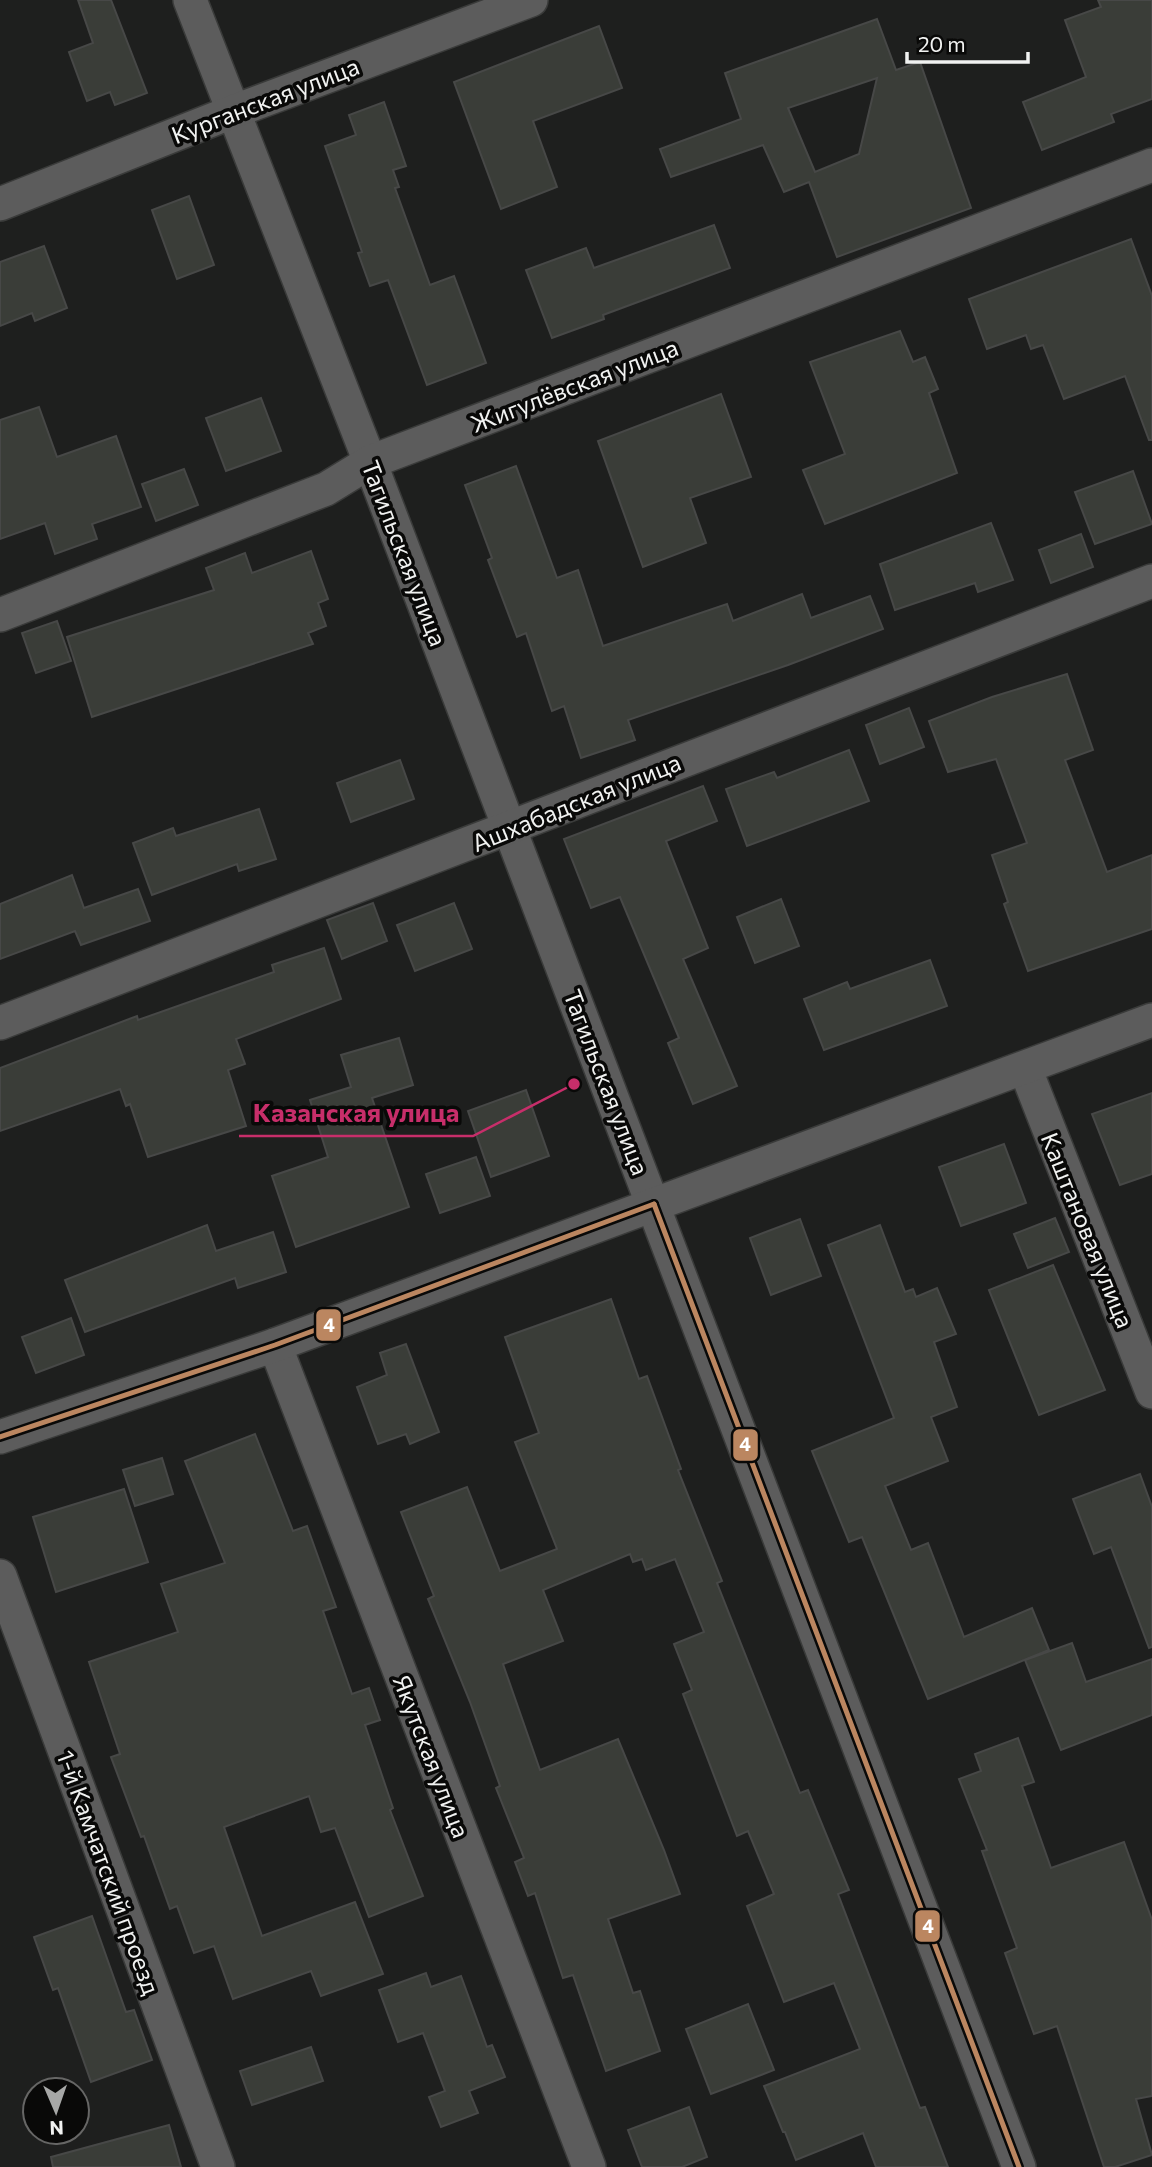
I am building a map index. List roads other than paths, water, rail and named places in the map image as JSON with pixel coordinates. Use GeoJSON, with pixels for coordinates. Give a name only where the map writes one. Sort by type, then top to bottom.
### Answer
{"type":"FeatureCollection","features":[{"type":"Feature","properties":{"kind":"street","name":"Тагильская улица"},"geometry":{"type":"LineString","coordinates":[[190,0],[654,1203],[1019,2167]]}},
{"type":"Feature","properties":{"kind":"street","name":"Курганская улица"},"geometry":{"type":"LineString","coordinates":[[0,204],[232,111],[531,0]]}},
{"type":"Feature","properties":{"kind":"street","name":"Жигулёвская улица"},"geometry":{"type":"LineString","coordinates":[[0,615],[326,489],[370,462],[1152,165]]}},
{"type":"Feature","properties":{"kind":"street","name":"Ашхабадская улица"},"geometry":{"type":"LineString","coordinates":[[0,1023],[466,846],[509,825],[1152,581]]}},
{"type":"Feature","properties":{"kind":"street"},"geometry":{"type":"LineString","coordinates":[[0,1437],[275,1345],[1152,1020]]}},
{"type":"Feature","properties":{"kind":"street","name":"Каштановая улица"},"geometry":{"type":"LineString","coordinates":[[1026,1068],[1152,1392]]}},
{"type":"Feature","properties":{"kind":"street","name":"Якутская улица"},"geometry":{"type":"LineString","coordinates":[[275,1345],[589,2167]]}},
{"type":"Feature","properties":{"kind":"street","name":"1-й Камчатский проезд"},"geometry":{"type":"LineString","coordinates":[[0,1576],[218,2167]]}},
{"type":"Feature","properties":{"kind":"place","name":"Казанская улица"},"geometry":{"type":"Point","coordinates":[574,1084]}}]}
